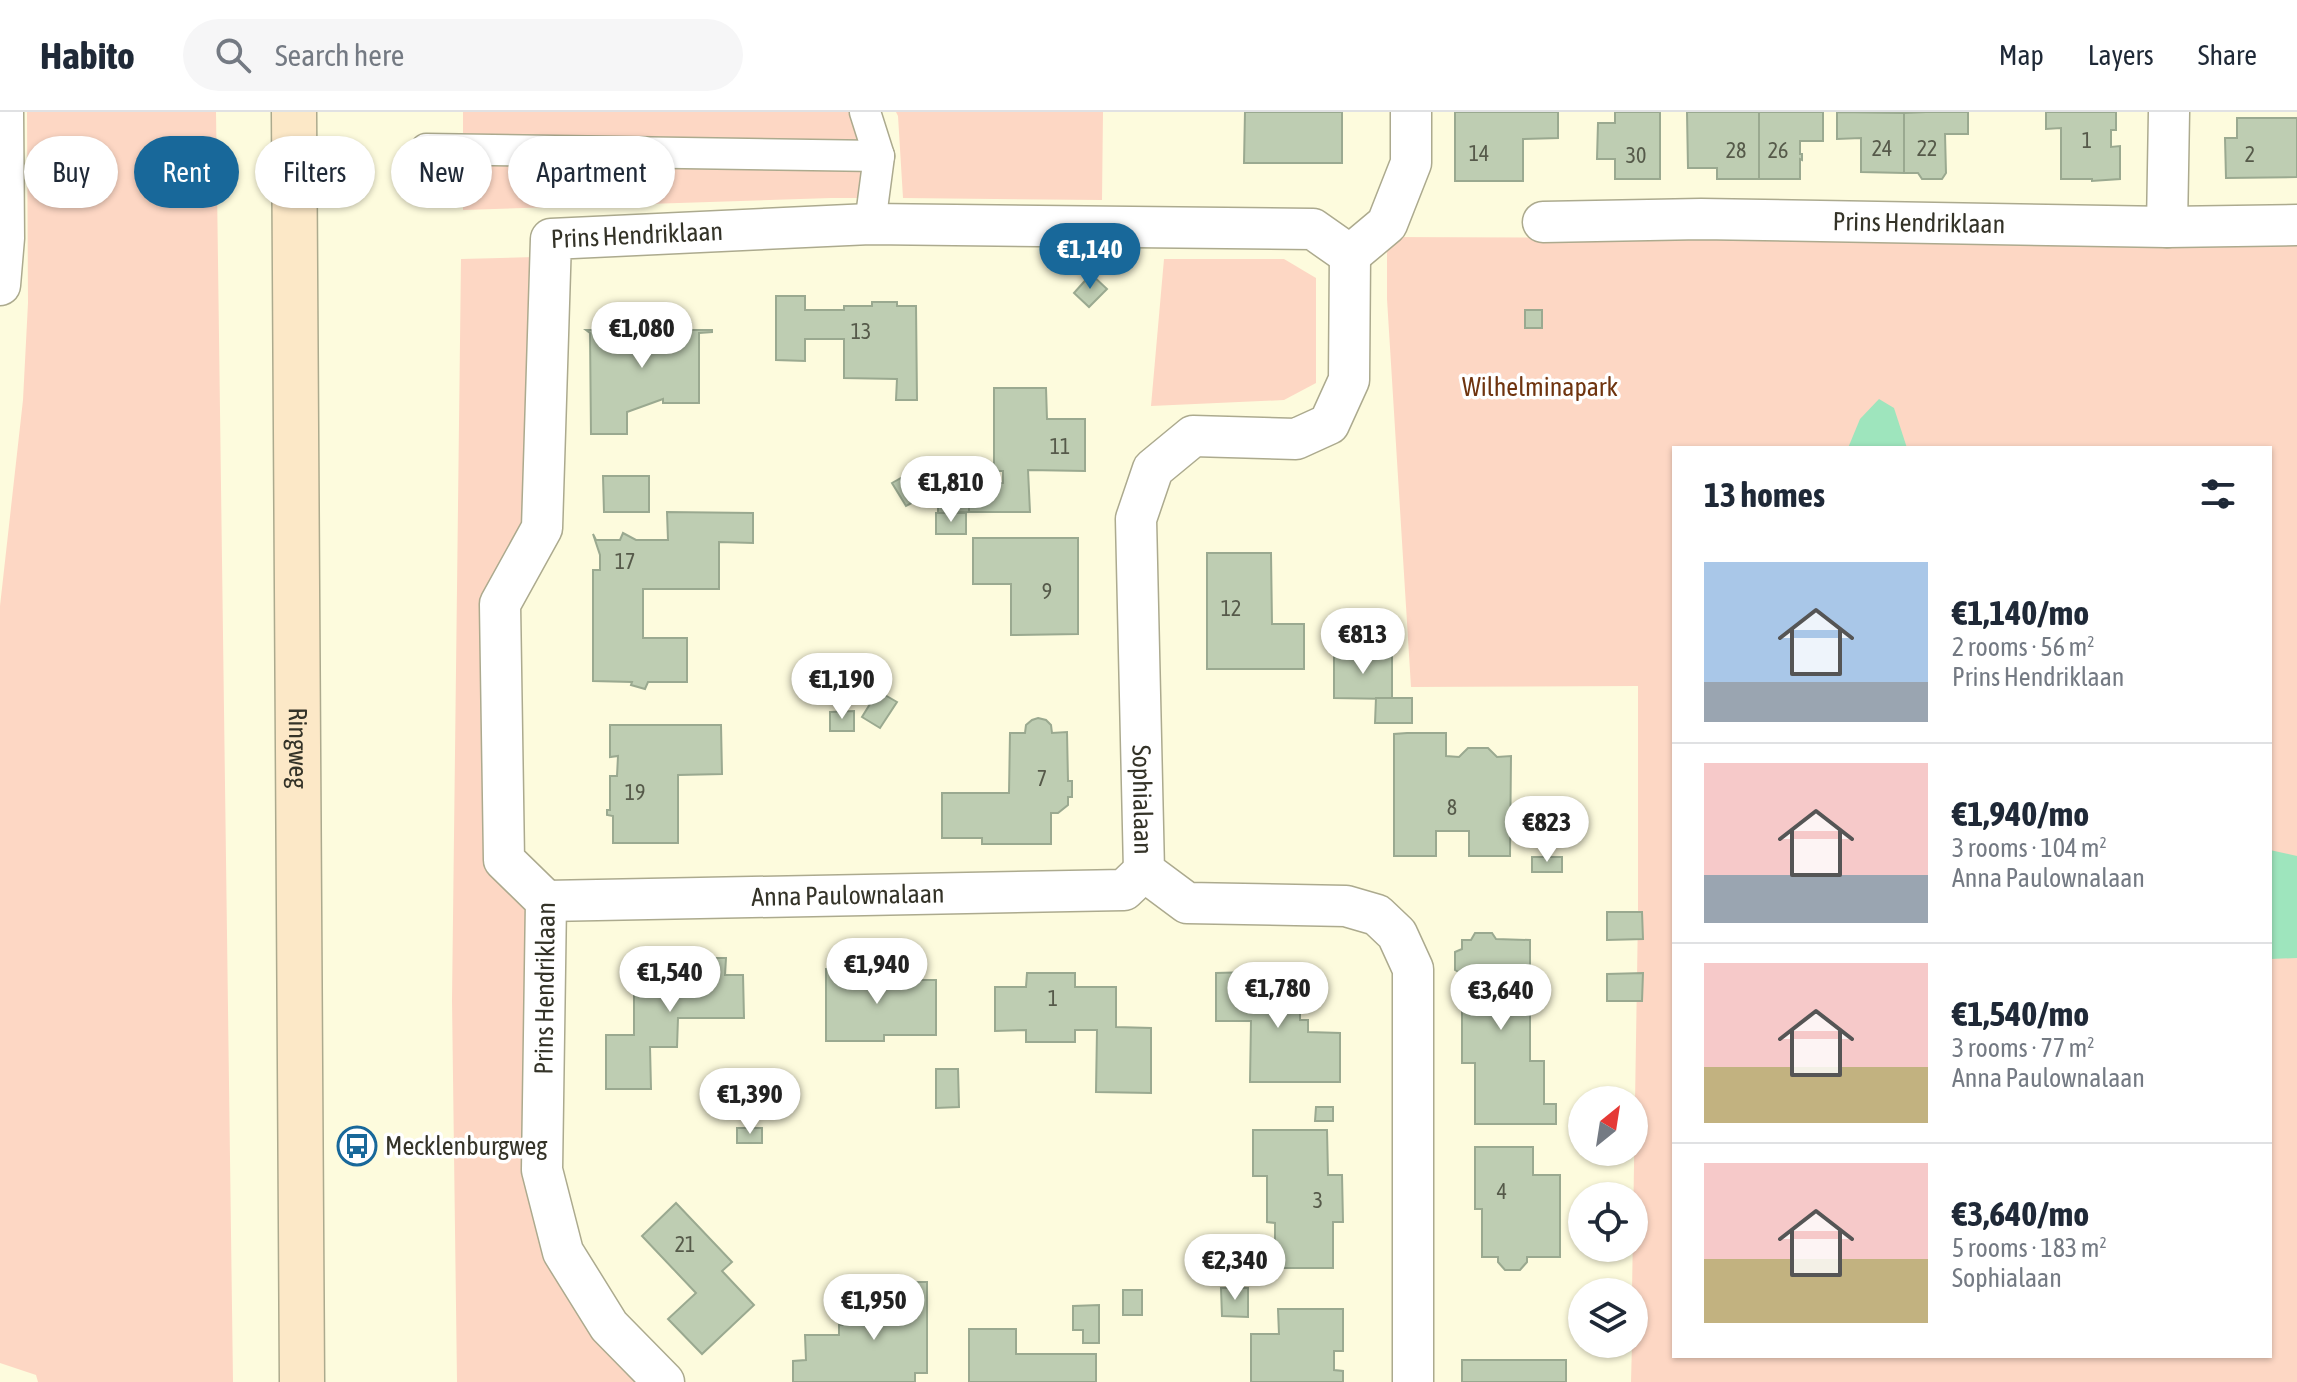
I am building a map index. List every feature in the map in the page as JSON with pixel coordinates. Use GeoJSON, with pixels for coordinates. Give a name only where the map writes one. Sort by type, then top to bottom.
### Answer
{"type":"FeatureCollection","features":[{"type":"Feature","properties":{"kind":"main road","name":"Ringweg"},"geometry":{"type":"LineString","coordinates":[[294,112],[302,1382]]}},
{"type":"Feature","properties":{"kind":"street"},"geometry":{"type":"LineString","coordinates":[[0,285],[3,112]]}},
{"type":"Feature","properties":{"kind":"street"},"geometry":{"type":"LineString","coordinates":[[865,112],[879,156],[870,224]]}},
{"type":"Feature","properties":{"kind":"street"},"geometry":{"type":"LineString","coordinates":[[1350,255],[1387,224],[1411,163],[1411,112]]}},
{"type":"Feature","properties":{"kind":"street"},"geometry":{"type":"LineString","coordinates":[[2167,227],[2169,112]]}},
{"type":"Feature","properties":{"kind":"street"},"geometry":{"type":"LineString","coordinates":[[492,150],[879,156]]}},
{"type":"Feature","properties":{"kind":"street","name":"Prins Hendriklaan"},"geometry":{"type":"LineString","coordinates":[[1543,222],[1701,219],[2167,227],[2297,225]]}},
{"type":"Feature","properties":{"kind":"street","name":"Prins Hendriklaan"},"geometry":{"type":"LineString","coordinates":[[664,1382],[609,1326],[563,1252],[542,1170],[546,901],[504,860],[500,604],[542,528],[551,239],[870,224],[1313,229],[1350,255]]}},
{"type":"Feature","properties":{"kind":"street","name":"Sophialaan"},"geometry":{"type":"LineString","coordinates":[[1350,255],[1349,380],[1329,424],[1296,439],[1193,436],[1153,469],[1136,519],[1144,871],[1187,903],[1346,906],[1377,915],[1397,934],[1413,969],[1413,1382]]}},
{"type":"Feature","properties":{"kind":"street","name":"Anna Paulownalaan"},"geometry":{"type":"LineString","coordinates":[[546,901],[1124,890],[1144,871]]}},
{"type":"Feature","properties":{"kind":"green space"},"geometry":{"type":"Polygon","coordinates":[[[27,112],[216,112],[216,136],[134,136],[134,208],[217,208],[233,1382],[38,1382],[36,1375],[0,1363],[0,606],[23,400],[28,303],[28,208],[118,208],[118,136],[27,136],[27,112]]]}},
{"type":"Feature","properties":{"kind":"green space"},"geometry":{"type":"Polygon","coordinates":[[[463,112],[856,112],[869,198],[675,203],[675,136],[508,136],[508,208],[524,208],[463,210],[492,208],[492,136],[463,136],[463,112]]]}},
{"type":"Feature","properties":{"kind":"green space"},"geometry":{"type":"Polygon","coordinates":[[[896,112],[1103,112],[1102,200],[903,198],[896,112]]]}},
{"type":"Feature","properties":{"kind":"green space","name":"Wilhelminapark"},"geometry":{"type":"Polygon","coordinates":[[[1387,237],[2297,240],[2297,1382],[1631,1382],[1632,1358],[1648,1358],[1648,1278],[1632,1278],[1632,1262],[1648,1262],[1648,1182],[1634,1182],[1634,1166],[1648,1166],[1648,1086],[1635,1086],[1638,686],[1411,687],[1387,299],[1387,237]]]}},
{"type":"Feature","properties":{"kind":"green space"},"geometry":{"type":"Polygon","coordinates":[[[535,257],[532,511],[491,605],[494,854],[535,916],[533,1160],[644,1382],[457,1382],[452,1000],[461,259],[535,257]]]}},
{"type":"Feature","properties":{"kind":"green space"},"geometry":{"type":"Polygon","coordinates":[[[1164,259],[1284,259],[1316,278],[1316,383],[1284,400],[1151,406],[1164,259]]]}},
{"type":"Feature","properties":{"kind":"shaded area"},"geometry":{"type":"Polygon","coordinates":[[[1879,399],[1894,408],[1906,446],[1849,446],[1860,419],[1879,399]]]}},
{"type":"Feature","properties":{"kind":"shaded area"},"geometry":{"type":"Polygon","coordinates":[[[2272,850],[2297,856],[2297,958],[2272,959],[2272,850]]]}},
{"type":"Feature","properties":{"kind":"building"},"geometry":{"type":"Polygon","coordinates":[[[1245,112],[1342,112],[1342,163],[1244,163],[1245,112]]]}},
{"type":"Feature","properties":{"kind":"building"},"geometry":{"type":"Polygon","coordinates":[[[1455,112],[1558,112],[1558,138],[1523,139],[1523,181],[1455,181],[1455,112]]]}},
{"type":"Feature","properties":{"kind":"building"},"geometry":{"type":"Polygon","coordinates":[[[1615,112],[1660,112],[1660,179],[1615,179],[1615,159],[1597,159],[1598,123],[1615,123],[1615,112]]]}},
{"type":"Feature","properties":{"kind":"building"},"geometry":{"type":"Polygon","coordinates":[[[1687,112],[1759,112],[1759,179],[1717,179],[1717,168],[1688,168],[1687,112]]]}},
{"type":"Feature","properties":{"kind":"building"},"geometry":{"type":"Polygon","coordinates":[[[1759,112],[1823,112],[1823,141],[1800,141],[1800,179],[1759,179],[1759,112]]]}},
{"type":"Feature","properties":{"kind":"building"},"geometry":{"type":"Polygon","coordinates":[[[1837,112],[1904,113],[1904,173],[1861,172],[1861,138],[1837,139],[1837,112]]]}},
{"type":"Feature","properties":{"kind":"building"},"geometry":{"type":"Polygon","coordinates":[[[1968,112],[1968,134],[1945,134],[1946,173],[1942,179],[1922,179],[1918,173],[1904,173],[1904,113],[1968,112]]]}},
{"type":"Feature","properties":{"kind":"building"},"geometry":{"type":"Polygon","coordinates":[[[2046,112],[2116,112],[2116,130],[2111,130],[2111,147],[2120,146],[2120,179],[2061,179],[2061,128],[2046,129],[2046,112]]]}},
{"type":"Feature","properties":{"kind":"building"},"geometry":{"type":"Polygon","coordinates":[[[2237,118],[2297,118],[2297,177],[2226,178],[2225,138],[2237,138],[2237,118]]]}},
{"type":"Feature","properties":{"kind":"building"},"geometry":{"type":"Polygon","coordinates":[[[1091,274],[1107,289],[1089,307],[1074,293],[1091,274]]]}},
{"type":"Feature","properties":{"kind":"building"},"geometry":{"type":"Polygon","coordinates":[[[776,296],[805,296],[805,310],[844,310],[844,306],[872,306],[872,302],[916,306],[917,400],[896,400],[897,379],[844,378],[844,339],[805,339],[805,361],[776,360],[776,296]]]}},
{"type":"Feature","properties":{"kind":"building"},"geometry":{"type":"Polygon","coordinates":[[[1525,310],[1542,310],[1542,328],[1525,328],[1525,310]]]}},
{"type":"Feature","properties":{"kind":"building"},"geometry":{"type":"Polygon","coordinates":[[[666,311],[672,315],[673,323],[691,323],[691,330],[712,330],[699,333],[699,403],[663,403],[663,399],[627,412],[627,434],[591,434],[590,333],[586,330],[620,330],[620,323],[655,323],[659,312],[666,311]]]}},
{"type":"Feature","properties":{"kind":"building"},"geometry":{"type":"Polygon","coordinates":[[[994,388],[1046,388],[1047,419],[1085,419],[1085,471],[1028,470],[1030,512],[969,512],[969,483],[1003,483],[1003,471],[994,471],[994,388]]]}},
{"type":"Feature","properties":{"kind":"building"},"geometry":{"type":"Polygon","coordinates":[[[924,465],[937,490],[906,506],[892,483],[924,465]]]}},
{"type":"Feature","properties":{"kind":"building"},"geometry":{"type":"Polygon","coordinates":[[[938,465],[961,465],[969,480],[969,512],[938,513],[938,465]]]}},
{"type":"Feature","properties":{"kind":"building"},"geometry":{"type":"Polygon","coordinates":[[[603,476],[649,476],[649,512],[604,512],[603,476]]]}},
{"type":"Feature","properties":{"kind":"building"},"geometry":{"type":"Polygon","coordinates":[[[667,512],[753,513],[753,543],[719,542],[719,589],[643,589],[643,638],[687,638],[687,682],[648,682],[645,689],[631,685],[632,682],[593,681],[593,570],[600,570],[600,555],[593,534],[596,540],[620,540],[623,533],[636,540],[668,540],[667,512]]]}},
{"type":"Feature","properties":{"kind":"building"},"geometry":{"type":"Polygon","coordinates":[[[936,513],[966,513],[966,534],[936,534],[936,513]]]}},
{"type":"Feature","properties":{"kind":"building"},"geometry":{"type":"Polygon","coordinates":[[[973,538],[1078,538],[1078,634],[1011,635],[1011,584],[973,584],[973,538]]]}},
{"type":"Feature","properties":{"kind":"building"},"geometry":{"type":"Polygon","coordinates":[[[1207,553],[1271,553],[1272,624],[1304,624],[1304,669],[1207,669],[1207,553]]]}},
{"type":"Feature","properties":{"kind":"building"},"geometry":{"type":"Polygon","coordinates":[[[1334,653],[1392,653],[1392,699],[1334,698],[1334,653]]]}},
{"type":"Feature","properties":{"kind":"building"},"geometry":{"type":"Polygon","coordinates":[[[878,691],[897,702],[880,728],[862,717],[878,691]]]}},
{"type":"Feature","properties":{"kind":"building"},"geometry":{"type":"Polygon","coordinates":[[[1376,698],[1412,698],[1412,723],[1375,723],[1376,698]]]}},
{"type":"Feature","properties":{"kind":"building"},"geometry":{"type":"Polygon","coordinates":[[[854,711],[854,731],[830,731],[830,712],[854,711]]]}},
{"type":"Feature","properties":{"kind":"building"},"geometry":{"type":"Polygon","coordinates":[[[1038,718],[1051,725],[1052,733],[1067,732],[1068,781],[1072,781],[1072,797],[1068,797],[1068,805],[1058,813],[1051,813],[1051,844],[982,844],[982,838],[942,838],[942,793],[1009,793],[1010,733],[1025,733],[1026,725],[1038,718]]]}},
{"type":"Feature","properties":{"kind":"building"},"geometry":{"type":"Polygon","coordinates":[[[610,725],[721,725],[722,774],[678,775],[678,843],[613,843],[613,816],[607,815],[607,810],[610,810],[610,776],[617,776],[618,756],[610,757],[610,725]]]}},
{"type":"Feature","properties":{"kind":"building"},"geometry":{"type":"Polygon","coordinates":[[[1446,733],[1446,756],[1459,757],[1468,748],[1488,748],[1497,757],[1511,756],[1510,856],[1469,856],[1469,831],[1436,831],[1436,856],[1394,856],[1394,734],[1446,733]]]}},
{"type":"Feature","properties":{"kind":"building"},"geometry":{"type":"Polygon","coordinates":[[[1532,857],[1562,857],[1562,872],[1532,872],[1532,857]]]}},
{"type":"Feature","properties":{"kind":"building"},"geometry":{"type":"Polygon","coordinates":[[[1607,912],[1642,912],[1643,939],[1607,940],[1607,912]]]}},
{"type":"Feature","properties":{"kind":"building"},"geometry":{"type":"Polygon","coordinates":[[[1475,933],[1492,933],[1496,939],[1530,940],[1530,1061],[1544,1061],[1544,1104],[1556,1104],[1556,1124],[1475,1124],[1475,1063],[1462,1063],[1462,974],[1455,970],[1455,952],[1462,949],[1462,940],[1471,940],[1475,933]]]}},
{"type":"Feature","properties":{"kind":"building"},"geometry":{"type":"Polygon","coordinates":[[[659,958],[726,958],[725,975],[743,975],[744,1018],[678,1018],[677,1047],[650,1047],[651,1089],[606,1089],[606,1035],[634,1035],[634,977],[654,977],[659,958]]]}},
{"type":"Feature","properties":{"kind":"building"},"geometry":{"type":"Polygon","coordinates":[[[826,969],[884,970],[884,980],[936,980],[936,1035],[884,1035],[884,1041],[826,1041],[826,969]]]}},
{"type":"Feature","properties":{"kind":"building"},"geometry":{"type":"Polygon","coordinates":[[[1253,972],[1252,979],[1300,979],[1300,1020],[1308,1020],[1308,1032],[1340,1033],[1340,1082],[1250,1082],[1251,1021],[1216,1021],[1216,973],[1253,972]]]}},
{"type":"Feature","properties":{"kind":"building"},"geometry":{"type":"Polygon","coordinates":[[[1027,973],[1075,973],[1075,987],[1116,987],[1116,1027],[1151,1028],[1151,1093],[1096,1092],[1097,1030],[1075,1030],[1075,1042],[1026,1042],[1026,1030],[995,1031],[995,987],[1026,987],[1027,973]]]}},
{"type":"Feature","properties":{"kind":"building"},"geometry":{"type":"Polygon","coordinates":[[[1643,973],[1642,1001],[1607,1001],[1607,974],[1643,973]]]}},
{"type":"Feature","properties":{"kind":"building"},"geometry":{"type":"Polygon","coordinates":[[[936,1069],[958,1069],[959,1107],[936,1108],[936,1069]]]}},
{"type":"Feature","properties":{"kind":"building"},"geometry":{"type":"Polygon","coordinates":[[[1316,1107],[1333,1107],[1333,1121],[1315,1121],[1316,1107]]]}},
{"type":"Feature","properties":{"kind":"building"},"geometry":{"type":"Polygon","coordinates":[[[737,1128],[762,1128],[762,1143],[737,1143],[737,1128]]]}},
{"type":"Feature","properties":{"kind":"building"},"geometry":{"type":"Polygon","coordinates":[[[1253,1130],[1327,1130],[1328,1175],[1342,1175],[1343,1222],[1333,1222],[1333,1268],[1275,1268],[1275,1223],[1267,1222],[1267,1176],[1253,1176],[1253,1130]]]}},
{"type":"Feature","properties":{"kind":"building"},"geometry":{"type":"Polygon","coordinates":[[[1475,1147],[1533,1147],[1533,1175],[1560,1175],[1560,1257],[1527,1257],[1520,1270],[1505,1270],[1498,1257],[1482,1257],[1482,1209],[1475,1209],[1475,1147]]]}},
{"type":"Feature","properties":{"kind":"building"},"geometry":{"type":"Polygon","coordinates":[[[676,1203],[732,1262],[722,1271],[754,1305],[702,1354],[668,1319],[696,1293],[642,1236],[676,1203]]]}},
{"type":"Feature","properties":{"kind":"building"},"geometry":{"type":"Polygon","coordinates":[[[875,1282],[927,1282],[927,1373],[915,1373],[915,1382],[793,1382],[793,1361],[806,1360],[805,1335],[839,1335],[839,1325],[875,1324],[875,1282]]]}},
{"type":"Feature","properties":{"kind":"building"},"geometry":{"type":"Polygon","coordinates":[[[1221,1288],[1248,1288],[1248,1317],[1222,1316],[1221,1288]]]}},
{"type":"Feature","properties":{"kind":"building"},"geometry":{"type":"Polygon","coordinates":[[[1123,1290],[1142,1290],[1142,1315],[1123,1315],[1123,1290]]]}},
{"type":"Feature","properties":{"kind":"building"},"geometry":{"type":"Polygon","coordinates":[[[1099,1305],[1099,1343],[1083,1343],[1083,1330],[1073,1330],[1073,1306],[1099,1305]]]}},
{"type":"Feature","properties":{"kind":"building"},"geometry":{"type":"Polygon","coordinates":[[[1278,1309],[1343,1309],[1343,1351],[1334,1351],[1334,1370],[1343,1371],[1343,1382],[1251,1382],[1251,1334],[1279,1334],[1278,1309]]]}},
{"type":"Feature","properties":{"kind":"building"},"geometry":{"type":"Polygon","coordinates":[[[969,1329],[1016,1329],[1016,1354],[1096,1354],[1096,1382],[969,1382],[969,1329]]]}},
{"type":"Feature","properties":{"kind":"building"},"geometry":{"type":"Polygon","coordinates":[[[1462,1360],[1566,1360],[1566,1382],[1462,1382],[1462,1360]]]}},
{"type":"Feature","properties":{"kind":"place","name":"Mecklenburgweg"},"geometry":{"type":"Point","coordinates":[357,1146]}}]}
